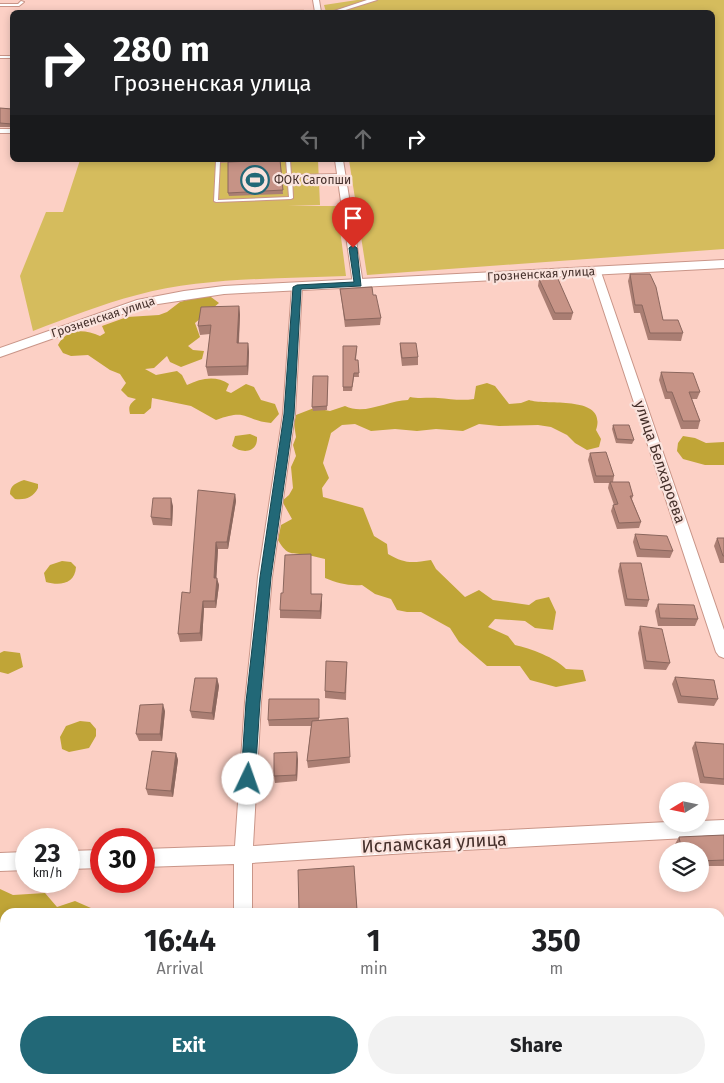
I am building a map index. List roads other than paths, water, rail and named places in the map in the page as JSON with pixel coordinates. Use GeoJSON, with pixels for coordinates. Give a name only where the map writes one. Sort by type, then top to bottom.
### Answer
{"type":"FeatureCollection","features":[{"type":"Feature","properties":{"kind":"street"},"geometry":{"type":"LineString","coordinates":[[341,10],[374,0]]}},
{"type":"Feature","properties":{"kind":"street"},"geometry":{"type":"LineString","coordinates":[[339,162],[358,284]]}},
{"type":"Feature","properties":{"kind":"street","name":"Грозненская улица"},"geometry":{"type":"LineString","coordinates":[[0,353],[142,303],[184,294],[224,290],[724,264]]}},
{"type":"Feature","properties":{"kind":"street","name":"улица Белхароева"},"geometry":{"type":"LineString","coordinates":[[596,272],[724,652]]}},
{"type":"Feature","properties":{"kind":"street"},"geometry":{"type":"LineString","coordinates":[[243,908],[243,855],[254,693],[266,577],[289,414],[297,287]]}},
{"type":"Feature","properties":{"kind":"street","name":"Исламская улица"},"geometry":{"type":"LineString","coordinates":[[155,858],[243,855],[408,844],[724,828]]}},
{"type":"Feature","properties":{"kind":"street"},"geometry":{"type":"LineString","coordinates":[[0,862],[15,861]]}},
{"type":"Feature","properties":{"kind":"lane"},"geometry":{"type":"LineString","coordinates":[[0,4],[19,5],[22,2]]}},
{"type":"Feature","properties":{"kind":"lane"},"geometry":{"type":"LineString","coordinates":[[218,162],[216,201],[291,198],[288,162]]}},
{"type":"Feature","properties":{"kind":"lane"},"geometry":{"type":"LineString","coordinates":[[290,176],[341,175]]}},
{"type":"Feature","properties":{"kind":"place","name":"ФОК Сагопши"},"geometry":{"type":"Point","coordinates":[255,180]}}]}
